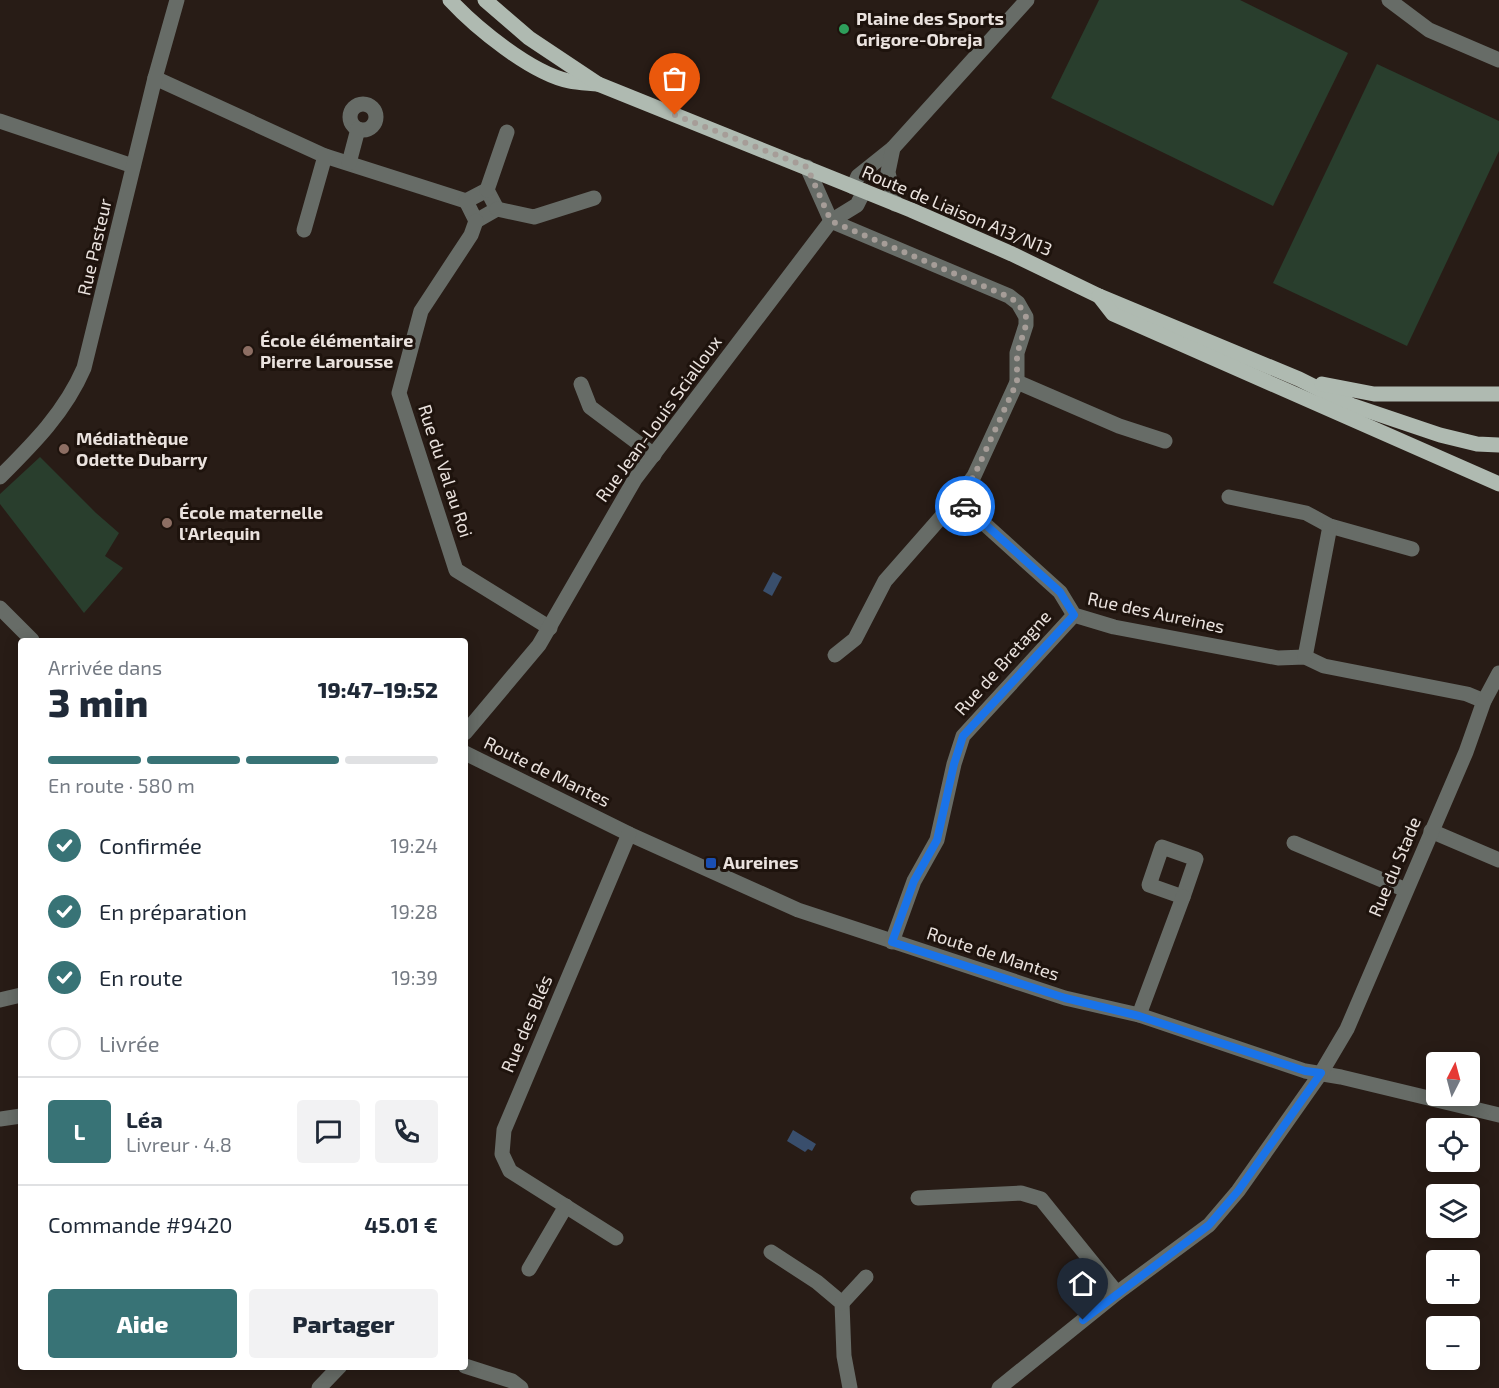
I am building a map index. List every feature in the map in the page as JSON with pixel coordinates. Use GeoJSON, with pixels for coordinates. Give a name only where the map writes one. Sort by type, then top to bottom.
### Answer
{"type":"FeatureCollection","features":[{"type":"Feature","properties":{"kind":"main road"},"geometry":{"type":"LineString","coordinates":[[450,0],[487,33],[532,64],[568,81],[597,84]]}},
{"type":"Feature","properties":{"kind":"main road"},"geometry":{"type":"LineString","coordinates":[[485,0],[529,38],[597,84]]}},
{"type":"Feature","properties":{"kind":"main road","name":"Route de Liaison A13/N13"},"geometry":{"type":"LineString","coordinates":[[597,84],[807,167],[1012,254],[1100,296],[1299,379]]}},
{"type":"Feature","properties":{"kind":"main road"},"geometry":{"type":"LineString","coordinates":[[1100,296],[1113,314],[1499,484]]}},
{"type":"Feature","properties":{"kind":"main road"},"geometry":{"type":"LineString","coordinates":[[1299,379],[1374,394],[1499,394]]}},
{"type":"Feature","properties":{"kind":"main road"},"geometry":{"type":"LineString","coordinates":[[1299,379],[1351,405],[1404,424],[1465,441],[1499,445]]}},
{"type":"Feature","properties":{"kind":"street","name":"Rue Pasteur"},"geometry":{"type":"LineString","coordinates":[[0,477],[50,425],[78,382],[96,323],[155,78],[177,0]]}},
{"type":"Feature","properties":{"kind":"street","name":"Rue Jean-Louis Scialloux"},"geometry":{"type":"LineString","coordinates":[[468,730],[515,675],[550,628],[622,499],[654,455],[831,221],[857,205],[858,176],[893,148],[1027,0]]}},
{"type":"Feature","properties":{"kind":"street"},"geometry":{"type":"LineString","coordinates":[[1389,0],[1429,30],[1499,60]]}},
{"type":"Feature","properties":{"kind":"street"},"geometry":{"type":"LineString","coordinates":[[155,78],[325,156],[466,201],[476,221],[497,209],[534,217],[594,198]]}},
{"type":"Feature","properties":{"kind":"street"},"geometry":{"type":"LineString","coordinates":[[0,121],[133,166]]}},
{"type":"Feature","properties":{"kind":"street"},"geometry":{"type":"LineString","coordinates":[[349,163],[358,129]]}},
{"type":"Feature","properties":{"kind":"street"},"geometry":{"type":"LineString","coordinates":[[466,201],[487,190],[507,132]]}},
{"type":"Feature","properties":{"kind":"street"},"geometry":{"type":"LineString","coordinates":[[893,148],[888,172],[895,204]]}},
{"type":"Feature","properties":{"kind":"street"},"geometry":{"type":"LineString","coordinates":[[304,230],[325,156]]}},
{"type":"Feature","properties":{"kind":"street"},"geometry":{"type":"LineString","coordinates":[[807,167],[831,221],[1009,297],[1018,303],[1026,317],[1026,325],[1017,354],[1017,382],[974,476],[885,581],[855,639],[835,655]]}},
{"type":"Feature","properties":{"kind":"street"},"geometry":{"type":"LineString","coordinates":[[487,190],[497,209]]}},
{"type":"Feature","properties":{"kind":"street","name":"Rue du Val au Roi"},"geometry":{"type":"LineString","coordinates":[[476,221],[471,235],[421,311],[399,393],[456,570],[550,628]]}},
{"type":"Feature","properties":{"kind":"street"},"geometry":{"type":"LineString","coordinates":[[1017,382],[1119,426],[1165,441]]}},
{"type":"Feature","properties":{"kind":"street"},"geometry":{"type":"LineString","coordinates":[[581,384],[590,407],[654,455]]}},
{"type":"Feature","properties":{"kind":"street"},"geometry":{"type":"LineString","coordinates":[[1229,497],[1306,513],[1330,526],[1412,549]]}},
{"type":"Feature","properties":{"kind":"street","name":"Rue des Aureines"},"geometry":{"type":"LineString","coordinates":[[957,498],[1060,592],[1074,615],[1114,627],[1278,658],[1305,657],[1324,666],[1467,694],[1484,701]]}},
{"type":"Feature","properties":{"kind":"street"},"geometry":{"type":"LineString","coordinates":[[1305,657],[1330,526]]}},
{"type":"Feature","properties":{"kind":"street"},"geometry":{"type":"LineString","coordinates":[[0,608],[30,638]]}},
{"type":"Feature","properties":{"kind":"street","name":"Rue de Bretagne"},"geometry":{"type":"LineString","coordinates":[[892,942],[914,881],[937,840],[954,764],[963,736],[1074,615]]}},
{"type":"Feature","properties":{"kind":"street","name":"Rue du Stade"},"geometry":{"type":"LineString","coordinates":[[999,1388],[1117,1293],[1189,1241],[1220,1213],[1321,1073],[1347,1029],[1466,752],[1484,701],[1499,673]]}},
{"type":"Feature","properties":{"kind":"street","name":"Route de Mantes"},"geometry":{"type":"LineString","coordinates":[[468,754],[629,834],[774,901],[1065,998],[1139,1016],[1305,1071],[1499,1115]]}},
{"type":"Feature","properties":{"kind":"street"},"geometry":{"type":"LineString","coordinates":[[1431,831],[1499,860]]}},
{"type":"Feature","properties":{"kind":"street","name":"Rue des Blés"},"geometry":{"type":"LineString","coordinates":[[616,1238],[510,1171],[502,1154],[504,1130],[629,834]]}},
{"type":"Feature","properties":{"kind":"street"},"geometry":{"type":"LineString","coordinates":[[1294,843],[1406,890]]}},
{"type":"Feature","properties":{"kind":"street"},"geometry":{"type":"LineString","coordinates":[[1139,1016],[1183,897]]}},
{"type":"Feature","properties":{"kind":"street"},"geometry":{"type":"LineString","coordinates":[[0,1000],[18,996]]}},
{"type":"Feature","properties":{"kind":"street"},"geometry":{"type":"LineString","coordinates":[[0,1119],[18,1116]]}},
{"type":"Feature","properties":{"kind":"street"},"geometry":{"type":"LineString","coordinates":[[918,1198],[1021,1193],[1041,1199],[1117,1293]]}},
{"type":"Feature","properties":{"kind":"street"},"geometry":{"type":"LineString","coordinates":[[529,1269],[566,1206]]}},
{"type":"Feature","properties":{"kind":"street"},"geometry":{"type":"LineString","coordinates":[[771,1252],[817,1282],[842,1303]]}},
{"type":"Feature","properties":{"kind":"street"},"geometry":{"type":"LineString","coordinates":[[850,1388],[844,1356],[842,1303],[866,1277]]}},
{"type":"Feature","properties":{"kind":"street"},"geometry":{"type":"LineString","coordinates":[[468,1367],[512,1381],[521,1388]]}},
{"type":"Feature","properties":{"kind":"street"},"geometry":{"type":"LineString","coordinates":[[319,1388],[336,1370]]}},
{"type":"Feature","properties":{"kind":"green space"},"geometry":{"type":"Polygon","coordinates":[[[1099,0],[1240,0],[1348,53],[1273,206],[1051,98],[1099,0]]]}},
{"type":"Feature","properties":{"kind":"green space"},"geometry":{"type":"Polygon","coordinates":[[[1377,64],[1499,121],[1499,151],[1407,346],[1273,283],[1377,64]]]}},
{"type":"Feature","properties":{"kind":"green space"},"geometry":{"type":"Polygon","coordinates":[[[40,457],[119,533],[105,556],[123,568],[84,613],[0,504],[0,494],[40,457]]]}},
{"type":"Feature","properties":{"kind":"water"},"geometry":{"type":"Polygon","coordinates":[[[773,572],[782,577],[772,596],[763,591],[773,572]]]}},
{"type":"Feature","properties":{"kind":"water"},"geometry":{"type":"Polygon","coordinates":[[[793,1130],[816,1144],[812,1151],[808,1149],[805,1152],[787,1141],[793,1130]]]}},
{"type":"Feature","properties":{"kind":"way so far"},"geometry":{"type":"LineString","coordinates":[[675,115],[807,167],[831,221],[1009,297],[1023,309],[1026,325],[1018,346],[1017,382],[974,476],[957,498],[965,506]]}},
{"type":"Feature","properties":{"kind":"place","name":"Plaine des Sports Grigore-Obreja"},"geometry":{"type":"Point","coordinates":[844,29]}},
{"type":"Feature","properties":{"kind":"place","name":"École élémentaire Pierre Larousse"},"geometry":{"type":"Point","coordinates":[248,351]}},
{"type":"Feature","properties":{"kind":"place","name":"Médiathèque Odette Dubarry"},"geometry":{"type":"Point","coordinates":[64,449]}},
{"type":"Feature","properties":{"kind":"place","name":"École maternelle l'Arlequin"},"geometry":{"type":"Point","coordinates":[167,523]}},
{"type":"Feature","properties":{"kind":"place","name":"Aureines"},"geometry":{"type":"Point","coordinates":[711,863]}},
{"type":"Feature","properties":{"kind":"route"},"geometry":{"type":"LineString","coordinates":[[965,506],[1060,592],[1074,615],[963,736],[954,764],[937,840],[914,881],[892,942],[1065,998],[1112,1008],[1287,1063],[1305,1071],[1321,1073],[1238,1191],[1209,1225],[1083,1320]]}}]}
